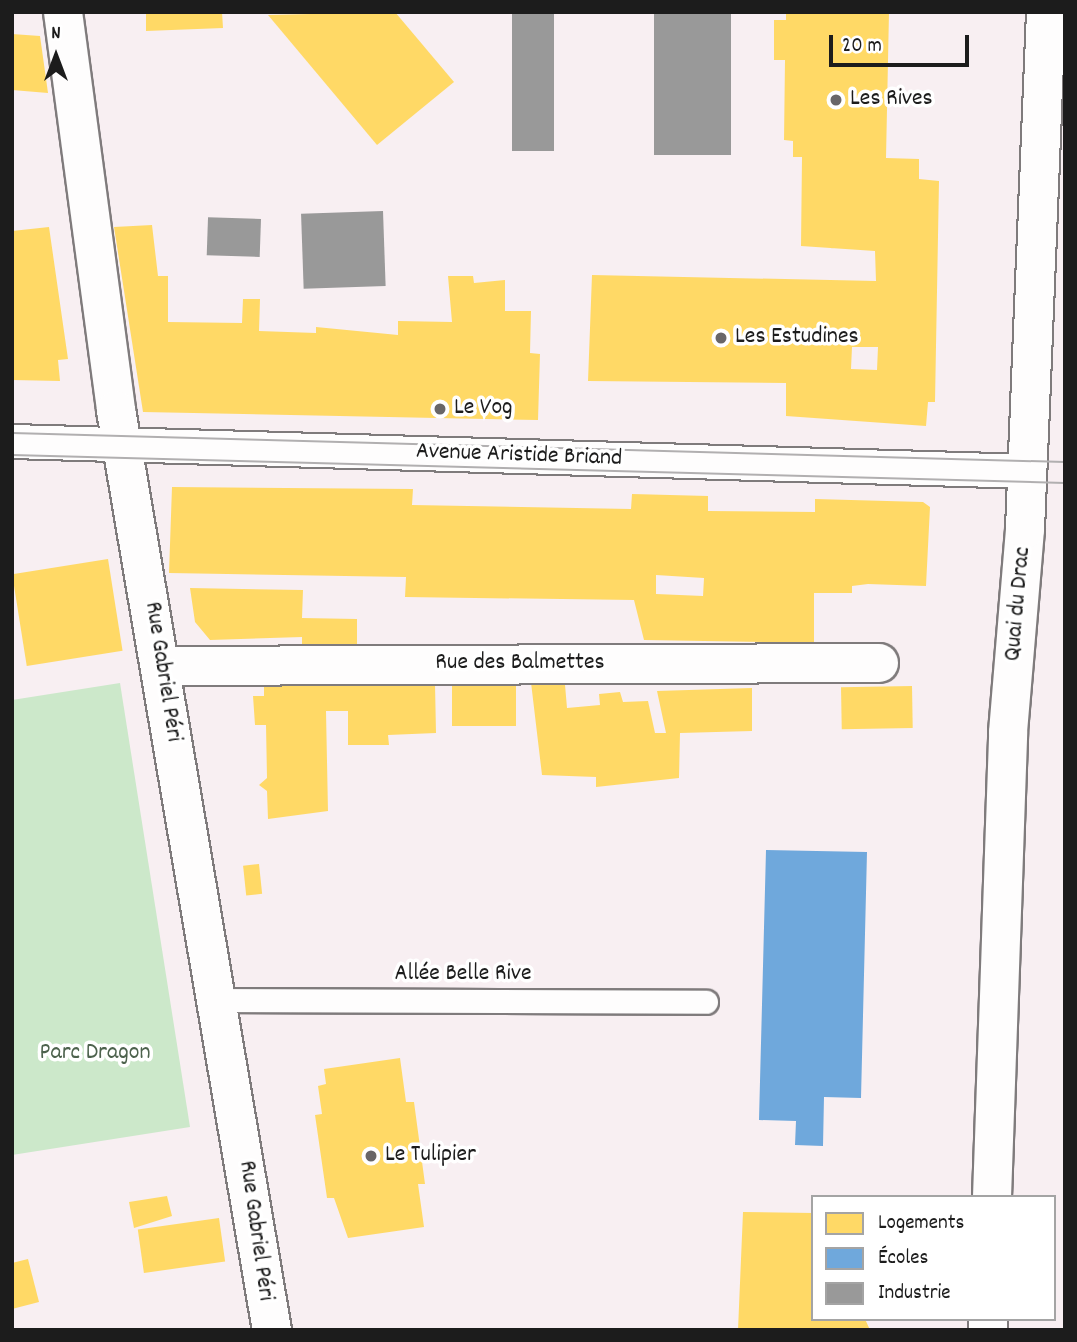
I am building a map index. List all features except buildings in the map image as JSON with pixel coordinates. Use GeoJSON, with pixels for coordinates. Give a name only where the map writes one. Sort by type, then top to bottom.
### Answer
{"type":"FeatureCollection","features":[{"type":"Feature","properties":{"kind":"street","name":"Rue Gabriel Péri"},"geometry":{"type":"LineString","coordinates":[[63,12],[123,444],[219,1000],[272,1330]]}},
{"type":"Feature","properties":{"kind":"street","name":"Quai du Drac"},"geometry":{"type":"LineString","coordinates":[[992,1195],[1008,732],[1026,471],[1046,12]]}},
{"type":"Feature","properties":{"kind":"street","name":"Avenue Aristide Briand"},"geometry":{"type":"LineString","coordinates":[[12,442],[1026,471]]}},
{"type":"Feature","properties":{"kind":"street","name":"Rue des Balmettes"},"geometry":{"type":"LineString","coordinates":[[161,666],[879,663]]}},
{"type":"Feature","properties":{"kind":"lane","name":"Allée Belle Rive"},"geometry":{"type":"LineString","coordinates":[[219,1000],[706,1002]]}},
{"type":"Feature","properties":{"kind":"green space","name":"Parc Dragon"},"geometry":{"type":"Polygon","coordinates":[[[120,683],[190,1127],[12,1155],[12,700],[120,683]]]}},
{"type":"Feature","properties":{"kind":"tram line"},"geometry":{"type":"LineString","coordinates":[[12,433],[1065,462]]}},
{"type":"Feature","properties":{"kind":"tram line"},"geometry":{"type":"LineString","coordinates":[[12,455],[1065,483]]}},
{"type":"Feature","properties":{"kind":"place","name":"Les Rives"},"geometry":{"type":"Point","coordinates":[836,100]}},
{"type":"Feature","properties":{"kind":"place","name":"Les Estudines"},"geometry":{"type":"Point","coordinates":[721,338]}},
{"type":"Feature","properties":{"kind":"place","name":"Le Vog"},"geometry":{"type":"Point","coordinates":[440,409]}},
{"type":"Feature","properties":{"kind":"place","name":"Le Tulipier"},"geometry":{"type":"Point","coordinates":[371,1156]}}]}
